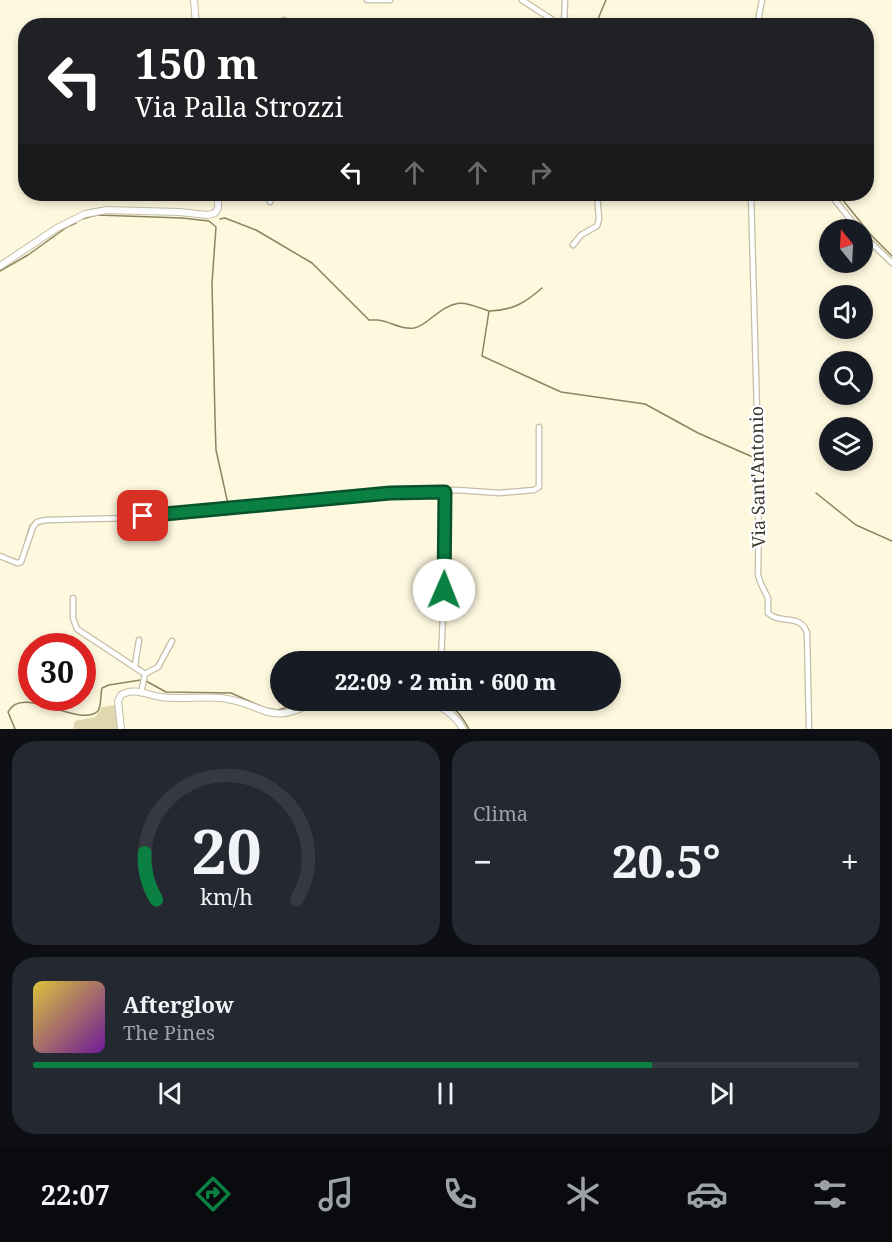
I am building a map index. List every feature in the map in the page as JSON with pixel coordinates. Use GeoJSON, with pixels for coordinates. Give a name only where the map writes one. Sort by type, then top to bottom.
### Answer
{"type":"FeatureCollection","features":[{"type":"Feature","properties":{"kind":"street"},"geometry":{"type":"LineString","coordinates":[[194,0],[195,18]]}},
{"type":"Feature","properties":{"kind":"street"},"geometry":{"type":"LineString","coordinates":[[367,0],[390,0]]}},
{"type":"Feature","properties":{"kind":"street"},"geometry":{"type":"LineString","coordinates":[[522,0],[550,18]]}},
{"type":"Feature","properties":{"kind":"street"},"geometry":{"type":"LineString","coordinates":[[564,18],[565,0]]}},
{"type":"Feature","properties":{"kind":"street"},"geometry":{"type":"LineString","coordinates":[[759,18],[762,0]]}},
{"type":"Feature","properties":{"kind":"street"},"geometry":{"type":"LineString","coordinates":[[0,266],[68,221],[91,212],[107,210],[213,214],[218,208],[218,201]]}},
{"type":"Feature","properties":{"kind":"street"},"geometry":{"type":"LineString","coordinates":[[573,245],[581,235],[597,226],[599,219],[598,201]]}},
{"type":"Feature","properties":{"kind":"street","name":"Via Sant'Antonio"},"geometry":{"type":"LineString","coordinates":[[751,201],[758,449],[754,478],[758,504],[758,575],[768,598],[768,613],[772,617],[799,621],[805,626],[809,729]]}},
{"type":"Feature","properties":{"kind":"street"},"geometry":{"type":"LineString","coordinates":[[836,201],[850,219]]}},
{"type":"Feature","properties":{"kind":"street"},"geometry":{"type":"LineString","coordinates":[[873,245],[892,263]]}},
{"type":"Feature","properties":{"kind":"street"},"geometry":{"type":"LineString","coordinates":[[0,556],[21,562],[33,527],[37,522],[46,520],[131,518],[390,493],[457,490],[499,493],[537,489],[539,483],[539,427]]}},
{"type":"Feature","properties":{"kind":"street"},"geometry":{"type":"LineString","coordinates":[[441,651],[445,492]]}},
{"type":"Feature","properties":{"kind":"street"},"geometry":{"type":"LineString","coordinates":[[73,598],[73,618],[77,629],[135,665],[145,675]]}},
{"type":"Feature","properties":{"kind":"street"},"geometry":{"type":"LineString","coordinates":[[135,665],[139,640]]}},
{"type":"Feature","properties":{"kind":"street"},"geometry":{"type":"LineString","coordinates":[[142,691],[145,675],[158,667],[172,641]]}},
{"type":"Feature","properties":{"kind":"street"},"geometry":{"type":"LineString","coordinates":[[121,729],[118,701],[121,695],[130,691],[142,691],[174,699],[230,700],[276,714],[292,711]]}},
{"type":"Feature","properties":{"kind":"street"},"geometry":{"type":"LineString","coordinates":[[448,711],[463,729]]}},
{"type":"Feature","properties":{"kind":"shaded area"},"geometry":{"type":"Polygon","coordinates":[[[115,705],[118,729],[73,729],[75,721],[95,717],[102,707],[115,705]]]}},
{"type":"Feature","properties":{"kind":"waterway"},"geometry":{"type":"LineString","coordinates":[[598,18],[606,0]]}},
{"type":"Feature","properties":{"kind":"waterway"},"geometry":{"type":"LineString","coordinates":[[844,201],[870,234],[892,256]]}},
{"type":"Feature","properties":{"kind":"waterway"},"geometry":{"type":"LineString","coordinates":[[82,219],[97,215],[182,218],[209,221],[216,227],[212,283],[216,450],[228,504],[225,507],[136,515]]}},
{"type":"Feature","properties":{"kind":"waterway"},"geometry":{"type":"LineString","coordinates":[[220,219],[225,218],[256,230],[312,263],[369,320],[414,328],[458,303],[489,311],[482,356],[561,392],[645,404],[698,433],[755,458]]}},
{"type":"Feature","properties":{"kind":"waterway"},"geometry":{"type":"LineString","coordinates":[[0,271],[76,223]]}},
{"type":"Feature","properties":{"kind":"waterway"},"geometry":{"type":"LineString","coordinates":[[490,311],[518,305],[542,288]]}},
{"type":"Feature","properties":{"kind":"waterway"},"geometry":{"type":"LineString","coordinates":[[816,493],[856,525],[892,541]]}},
{"type":"Feature","properties":{"kind":"waterway"},"geometry":{"type":"LineString","coordinates":[[25,543],[30,526],[35,521]]}},
{"type":"Feature","properties":{"kind":"waterway"},"geometry":{"type":"LineString","coordinates":[[15,729],[8,712],[15,704],[25,702],[78,715],[89,715],[98,711],[102,688],[141,680]]}},
{"type":"Feature","properties":{"kind":"waterway"},"geometry":{"type":"LineString","coordinates":[[146,681],[166,692],[231,693],[270,709]]}},
{"type":"Feature","properties":{"kind":"waterway"},"geometry":{"type":"LineString","coordinates":[[456,711],[469,729]]}},
{"type":"Feature","properties":{"kind":"route"},"geometry":{"type":"LineString","coordinates":[[143,516],[390,493],[445,492],[444,590]]}}]}
